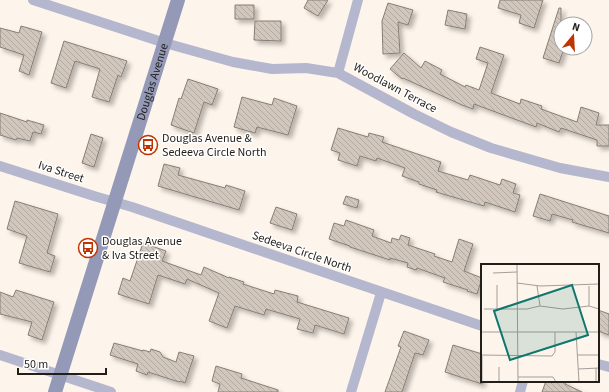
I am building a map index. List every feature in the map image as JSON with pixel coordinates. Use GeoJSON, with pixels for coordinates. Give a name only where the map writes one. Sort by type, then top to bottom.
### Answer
{"type":"FeatureCollection","features":[{"type":"Feature","properties":{"kind":"street","name":"Woodlawn Terrace"},"geometry":{"type":"LineString","coordinates":[[33,0],[165,43],[233,62],[272,69],[306,68],[338,73],[414,114],[451,132],[491,148],[560,168],[609,177]]}},
{"type":"Feature","properties":{"kind":"street","name":"Douglas Avenue"},"geometry":{"type":"LineString","coordinates":[[55,392],[178,0]]}},
{"type":"Feature","properties":{"kind":"street"},"geometry":{"type":"LineString","coordinates":[[338,73],[358,0]]}},
{"type":"Feature","properties":{"kind":"street","name":"Iva Street"},"geometry":{"type":"LineString","coordinates":[[0,166],[114,202]]}},
{"type":"Feature","properties":{"kind":"street","name":"Sedeeva Circle North"},"geometry":{"type":"LineString","coordinates":[[114,202],[481,326]]}},
{"type":"Feature","properties":{"kind":"street"},"geometry":{"type":"LineString","coordinates":[[351,392],[382,293]]}},
{"type":"Feature","properties":{"kind":"street"},"geometry":{"type":"LineString","coordinates":[[0,355],[111,392]]}},
{"type":"Feature","properties":{"kind":"street"},"geometry":{"type":"LineString","coordinates":[[599,364],[609,367]]}},
{"type":"Feature","properties":{"kind":"street"},"geometry":{"type":"LineString","coordinates":[[520,392],[523,382]]}},
{"type":"Feature","properties":{"kind":"building"},"geometry":{"type":"Polygon","coordinates":[[[308,0],[328,0],[318,16],[304,8],[308,0]]]}},
{"type":"Feature","properties":{"kind":"building"},"geometry":{"type":"Polygon","coordinates":[[[500,0],[543,0],[534,28],[519,23],[521,15],[498,8],[500,0]]]}},
{"type":"Feature","properties":{"kind":"building"},"geometry":{"type":"Polygon","coordinates":[[[388,3],[413,10],[408,25],[398,22],[400,53],[383,54],[382,21],[388,3]]]}},
{"type":"Feature","properties":{"kind":"building"},"geometry":{"type":"Polygon","coordinates":[[[235,5],[254,5],[254,19],[235,19],[235,5]]]}},
{"type":"Feature","properties":{"kind":"building"},"geometry":{"type":"Polygon","coordinates":[[[559,8],[561,8],[561,16],[556,16],[559,8]]]}},
{"type":"Feature","properties":{"kind":"building"},"geometry":{"type":"Polygon","coordinates":[[[448,10],[467,14],[465,29],[445,25],[448,10]]]}},
{"type":"Feature","properties":{"kind":"building"},"geometry":{"type":"Polygon","coordinates":[[[255,21],[281,21],[281,41],[254,40],[255,21]]]}},
{"type":"Feature","properties":{"kind":"building"},"geometry":{"type":"Polygon","coordinates":[[[21,26],[42,32],[29,75],[19,71],[24,55],[0,47],[0,28],[19,33],[21,26]]]}},
{"type":"Feature","properties":{"kind":"building"},"geometry":{"type":"Polygon","coordinates":[[[553,27],[553,56],[561,56],[559,63],[543,58],[553,27]]]}},
{"type":"Feature","properties":{"kind":"building"},"geometry":{"type":"Polygon","coordinates":[[[64,41],[127,61],[121,77],[118,75],[109,102],[92,97],[100,69],[75,61],[66,88],[51,83],[64,41]]]}},
{"type":"Feature","properties":{"kind":"building"},"geometry":{"type":"Polygon","coordinates":[[[480,47],[504,55],[491,93],[520,104],[521,99],[542,106],[541,109],[577,122],[581,107],[599,113],[596,125],[609,125],[609,146],[597,146],[597,140],[561,128],[559,132],[537,123],[536,127],[474,104],[473,109],[403,78],[402,79],[390,69],[404,53],[421,68],[425,61],[442,70],[440,74],[465,87],[466,85],[479,90],[488,63],[476,59],[480,47]]]}},
{"type":"Feature","properties":{"kind":"building"},"geometry":{"type":"Polygon","coordinates":[[[188,79],[218,89],[212,105],[204,102],[194,133],[171,125],[179,98],[181,99],[188,79]]]}},
{"type":"Feature","properties":{"kind":"building"},"geometry":{"type":"Polygon","coordinates":[[[242,97],[272,105],[274,98],[297,106],[288,135],[257,127],[255,133],[234,127],[242,97]]]}},
{"type":"Feature","properties":{"kind":"building"},"geometry":{"type":"Polygon","coordinates":[[[0,113],[27,122],[27,120],[44,125],[41,134],[33,132],[30,141],[17,138],[16,140],[0,135],[0,113]]]}},
{"type":"Feature","properties":{"kind":"building"},"geometry":{"type":"Polygon","coordinates":[[[338,128],[368,137],[369,133],[384,137],[382,142],[441,162],[438,171],[468,180],[470,175],[500,185],[502,179],[516,184],[513,193],[520,195],[515,212],[485,202],[484,206],[436,192],[437,190],[402,176],[405,168],[377,158],[376,161],[360,156],[357,166],[338,160],[340,153],[331,150],[338,128]]]}},
{"type":"Feature","properties":{"kind":"building"},"geometry":{"type":"Polygon","coordinates":[[[91,134],[103,138],[94,167],[82,163],[91,134]]]}},
{"type":"Feature","properties":{"kind":"building"},"geometry":{"type":"Polygon","coordinates":[[[164,164],[180,168],[178,175],[225,188],[226,185],[245,191],[239,210],[158,186],[164,164]]]}},
{"type":"Feature","properties":{"kind":"building"},"geometry":{"type":"Polygon","coordinates":[[[540,194],[609,216],[609,233],[572,222],[573,220],[552,214],[550,221],[533,216],[540,194]]]}},
{"type":"Feature","properties":{"kind":"building"},"geometry":{"type":"Polygon","coordinates":[[[346,196],[359,200],[357,208],[343,204],[346,196]]]}},
{"type":"Feature","properties":{"kind":"building"},"geometry":{"type":"Polygon","coordinates":[[[15,201],[58,214],[47,253],[55,256],[50,272],[19,263],[27,236],[7,229],[15,201]]]}},
{"type":"Feature","properties":{"kind":"building"},"geometry":{"type":"Polygon","coordinates":[[[276,207],[297,214],[292,230],[270,223],[276,207]]]}},
{"type":"Feature","properties":{"kind":"building"},"geometry":{"type":"Polygon","coordinates":[[[346,220],[374,230],[372,236],[391,243],[392,238],[399,240],[401,235],[410,238],[408,245],[435,254],[434,256],[452,262],[459,239],[473,244],[464,271],[481,278],[477,294],[443,282],[445,278],[417,268],[416,270],[407,267],[408,263],[390,258],[390,260],[329,239],[334,223],[344,226],[346,220]]]}},
{"type":"Feature","properties":{"kind":"building"},"geometry":{"type":"Polygon","coordinates":[[[143,243],[166,251],[162,261],[201,275],[204,267],[229,278],[244,282],[243,284],[274,294],[275,290],[298,296],[297,302],[349,318],[344,334],[315,325],[313,333],[297,329],[300,319],[266,309],[264,315],[235,306],[227,328],[209,321],[219,293],[187,279],[185,284],[158,275],[149,304],[118,294],[123,278],[130,281],[143,243]]]}},
{"type":"Feature","properties":{"kind":"building"},"geometry":{"type":"Polygon","coordinates":[[[16,290],[54,302],[42,340],[28,335],[32,322],[0,314],[0,292],[13,297],[16,290]]]}},
{"type":"Feature","properties":{"kind":"building"},"geometry":{"type":"Polygon","coordinates":[[[599,310],[609,314],[609,335],[599,331],[599,310]]]}},
{"type":"Feature","properties":{"kind":"building"},"geometry":{"type":"Polygon","coordinates":[[[404,331],[429,340],[423,355],[415,353],[402,392],[385,392],[401,347],[398,346],[404,331]]]}},
{"type":"Feature","properties":{"kind":"building"},"geometry":{"type":"Polygon","coordinates":[[[114,343],[143,351],[150,352],[151,349],[160,352],[163,357],[176,362],[179,352],[194,356],[185,383],[148,372],[147,375],[136,371],[138,364],[110,355],[114,343]]]}},
{"type":"Feature","properties":{"kind":"building"},"geometry":{"type":"Polygon","coordinates":[[[453,345],[481,354],[482,384],[445,372],[453,345]]]}},
{"type":"Feature","properties":{"kind":"building"},"geometry":{"type":"Polygon","coordinates":[[[216,366],[242,374],[241,378],[278,390],[278,392],[218,392],[220,384],[212,381],[216,366]]]}},
{"type":"Feature","properties":{"kind":"building"},"geometry":{"type":"Polygon","coordinates":[[[546,382],[566,382],[565,384],[582,392],[542,392],[546,382]]]}},
{"type":"Feature","properties":{"kind":"place","name":"Douglas Avenue & Sedeeva Circle North"},"geometry":{"type":"Point","coordinates":[148,145]}},
{"type":"Feature","properties":{"kind":"place","name":"Douglas Avenue & Iva Street"},"geometry":{"type":"Point","coordinates":[88,248]}}]}
